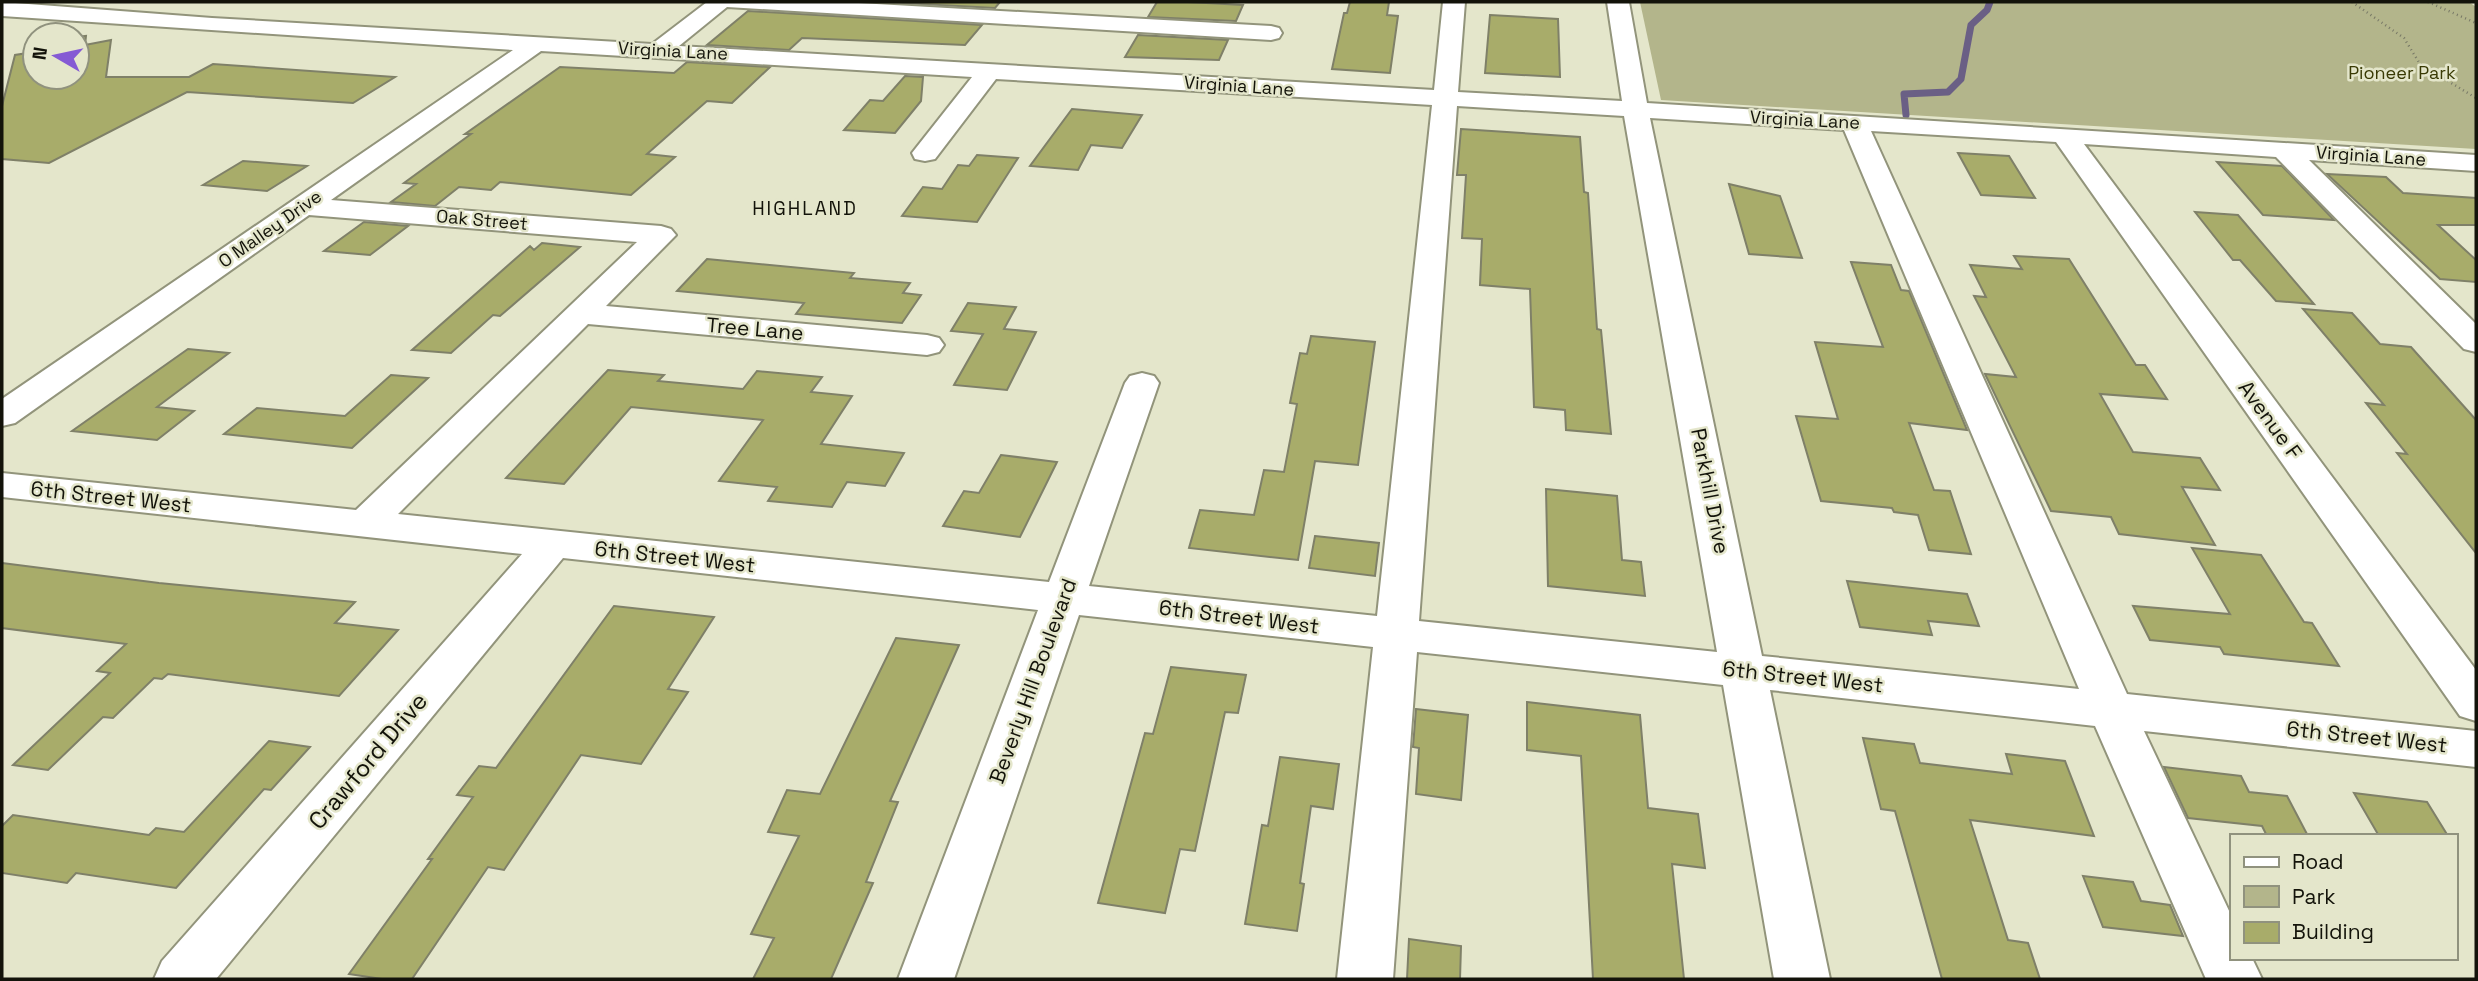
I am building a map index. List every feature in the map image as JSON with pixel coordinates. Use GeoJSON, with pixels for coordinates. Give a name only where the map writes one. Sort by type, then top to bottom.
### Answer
{"type":"FeatureCollection","features":[{"type":"Feature","properties":{"kind":"street"},"geometry":{"type":"LineString","coordinates":[[2,9],[51,2]]}},
{"type":"Feature","properties":{"kind":"street"},"geometry":{"type":"LineString","coordinates":[[659,50],[720,2]]}},
{"type":"Feature","properties":{"kind":"street"},"geometry":{"type":"LineString","coordinates":[[732,2],[1090,24],[1264,51]]}},
{"type":"Feature","properties":{"kind":"street"},"geometry":{"type":"LineString","coordinates":[[1067,58],[1105,2]]}},
{"type":"Feature","properties":{"kind":"street"},"geometry":{"type":"LineString","coordinates":[[1364,979],[1454,2]]}},
{"type":"Feature","properties":{"kind":"street","name":"Parkhill Drive"},"geometry":{"type":"LineString","coordinates":[[1618,2],[1636,110],[1802,979]]}},
{"type":"Feature","properties":{"kind":"street"},"geometry":{"type":"LineString","coordinates":[[212,24],[244,8]]}},
{"type":"Feature","properties":{"kind":"street","name":"Virginia Lane"},"geometry":{"type":"LineString","coordinates":[[2,9],[989,70],[1067,58],[1264,51],[1447,98],[2476,163]]}},
{"type":"Feature","properties":{"kind":"street","name":"O Malley Drive"},"geometry":{"type":"LineString","coordinates":[[2,415],[538,43]]}},
{"type":"Feature","properties":{"kind":"street"},"geometry":{"type":"LineString","coordinates":[[925,153],[989,70]]}},
{"type":"Feature","properties":{"kind":"street"},"geometry":{"type":"LineString","coordinates":[[1854,122],[2110,709],[2234,979]]}},
{"type":"Feature","properties":{"kind":"street","name":"Avenue F"},"geometry":{"type":"LineString","coordinates":[[2064,135],[2476,704]]}},
{"type":"Feature","properties":{"kind":"street"},"geometry":{"type":"LineString","coordinates":[[2284,150],[2476,342]]}},
{"type":"Feature","properties":{"kind":"street","name":"Oak Street"},"geometry":{"type":"LineString","coordinates":[[303,206],[661,235],[583,314]]}},
{"type":"Feature","properties":{"kind":"street"},"geometry":{"type":"LineString","coordinates":[[366,523],[583,314]]}},
{"type":"Feature","properties":{"kind":"street","name":"Tree Lane"},"geometry":{"type":"LineString","coordinates":[[583,314],[927,345]]}},
{"type":"Feature","properties":{"kind":"street","name":"Beverly Hill Boulevard"},"geometry":{"type":"LineString","coordinates":[[926,979],[1142,383]]}},
{"type":"Feature","properties":{"kind":"street","name":"6th Street West"},"geometry":{"type":"LineString","coordinates":[[2,485],[2476,749]]}},
{"type":"Feature","properties":{"kind":"street","name":"Crawford Drive"},"geometry":{"type":"LineString","coordinates":[[182,979],[553,544]]}},
{"type":"Feature","properties":{"kind":"path"},"geometry":{"type":"LineString","coordinates":[[2352,2],[2404,38],[2420,64],[2476,98]]}},
{"type":"Feature","properties":{"kind":"path"},"geometry":{"type":"LineString","coordinates":[[2428,2],[2476,23]]}},
{"type":"Feature","properties":{"kind":"green space","name":"Pioneer Park"},"geometry":{"type":"Polygon","coordinates":[[[1640,2],[2469,2],[2476,7],[2476,149],[1661,100],[1640,2]]]}},
{"type":"Feature","properties":{"kind":"building"},"geometry":{"type":"Polygon","coordinates":[[[884,2],[1000,2],[995,8],[884,2]]]}},
{"type":"Feature","properties":{"kind":"building"},"geometry":{"type":"Polygon","coordinates":[[[1157,2],[1243,5],[1236,21],[1148,17],[1157,2]]]}},
{"type":"Feature","properties":{"kind":"building"},"geometry":{"type":"Polygon","coordinates":[[[1350,2],[1389,2],[1387,15],[1398,16],[1390,73],[1332,69],[1344,13],[1347,13],[1350,2]]]}},
{"type":"Feature","properties":{"kind":"building"},"geometry":{"type":"Polygon","coordinates":[[[748,11],[982,25],[965,45],[802,38],[789,50],[707,45],[748,11]]]}},
{"type":"Feature","properties":{"kind":"building"},"geometry":{"type":"Polygon","coordinates":[[[1490,15],[1558,19],[1560,77],[1485,73],[1490,15]]]}},
{"type":"Feature","properties":{"kind":"building"},"geometry":{"type":"Polygon","coordinates":[[[1138,35],[1228,40],[1219,60],[1125,57],[1138,35]]]}},
{"type":"Feature","properties":{"kind":"building"},"geometry":{"type":"Polygon","coordinates":[[[111,40],[106,77],[189,77],[213,64],[395,77],[353,103],[187,92],[49,163],[2,159],[2,106],[15,55],[21,54],[21,91],[91,91],[91,44],[111,40]]]}},
{"type":"Feature","properties":{"kind":"building"},"geometry":{"type":"Polygon","coordinates":[[[687,62],[770,67],[732,103],[707,101],[647,154],[675,157],[631,195],[500,182],[491,190],[459,187],[435,206],[391,202],[416,184],[404,183],[471,134],[465,134],[560,67],[674,73],[687,62]]]}},
{"type":"Feature","properties":{"kind":"building"},"geometry":{"type":"Polygon","coordinates":[[[905,76],[923,77],[921,101],[895,133],[844,130],[870,100],[883,101],[905,76]]]}},
{"type":"Feature","properties":{"kind":"building"},"geometry":{"type":"Polygon","coordinates":[[[1072,109],[1142,115],[1122,148],[1091,145],[1078,170],[1030,166],[1072,109]]]}},
{"type":"Feature","properties":{"kind":"building"},"geometry":{"type":"Polygon","coordinates":[[[1461,129],[1580,137],[1584,192],[1588,193],[1597,329],[1601,330],[1611,434],[1566,430],[1565,410],[1534,407],[1530,289],[1480,285],[1482,239],[1462,238],[1466,175],[1457,175],[1461,129]]]}},
{"type":"Feature","properties":{"kind":"building"},"geometry":{"type":"Polygon","coordinates":[[[1958,153],[2009,156],[2035,198],[1981,195],[1958,153]]]}},
{"type":"Feature","properties":{"kind":"building"},"geometry":{"type":"Polygon","coordinates":[[[977,155],[1018,158],[977,222],[902,216],[923,187],[942,189],[958,165],[969,166],[977,155]]]}},
{"type":"Feature","properties":{"kind":"building"},"geometry":{"type":"Polygon","coordinates":[[[243,161],[307,166],[267,191],[203,185],[243,161]]]}},
{"type":"Feature","properties":{"kind":"building"},"geometry":{"type":"Polygon","coordinates":[[[2217,162],[2282,166],[2334,220],[2263,215],[2217,162]]]}},
{"type":"Feature","properties":{"kind":"building"},"geometry":{"type":"Polygon","coordinates":[[[2327,174],[2386,177],[2403,193],[2476,198],[2476,225],[2438,225],[2476,260],[2476,282],[2440,279],[2327,174]]]}},
{"type":"Feature","properties":{"kind":"building"},"geometry":{"type":"Polygon","coordinates":[[[1729,184],[1780,196],[1802,258],[1749,254],[1729,184]]]}},
{"type":"Feature","properties":{"kind":"building"},"geometry":{"type":"Polygon","coordinates":[[[2195,212],[2238,215],[2314,304],[2276,301],[2240,260],[2233,260],[2195,212]]]}},
{"type":"Feature","properties":{"kind":"building"},"geometry":{"type":"Polygon","coordinates":[[[364,222],[408,226],[370,255],[324,251],[364,222]]]}},
{"type":"Feature","properties":{"kind":"building"},"geometry":{"type":"Polygon","coordinates":[[[542,243],[580,247],[500,316],[493,315],[451,353],[412,350],[530,246],[534,250],[542,243]]]}},
{"type":"Feature","properties":{"kind":"building"},"geometry":{"type":"Polygon","coordinates":[[[2014,256],[2069,259],[2136,365],[2145,365],[2167,399],[2100,394],[2133,452],[2200,458],[2220,490],[2182,487],[2215,545],[2119,534],[2111,517],[2051,511],[1985,374],[2016,377],[1974,296],[1986,297],[1970,265],[2022,269],[2014,256]]]}},
{"type":"Feature","properties":{"kind":"building"},"geometry":{"type":"Polygon","coordinates":[[[707,259],[854,273],[850,278],[910,283],[903,293],[921,295],[902,323],[796,314],[804,303],[677,291],[707,259]]]}},
{"type":"Feature","properties":{"kind":"building"},"geometry":{"type":"Polygon","coordinates":[[[1851,262],[1891,265],[1901,290],[1909,291],[1967,430],[1909,423],[1934,490],[1950,491],[1971,554],[1929,550],[1918,515],[1894,512],[1892,508],[1821,501],[1796,416],[1838,419],[1815,342],[1883,347],[1851,262]]]}},
{"type":"Feature","properties":{"kind":"building"},"geometry":{"type":"Polygon","coordinates":[[[968,303],[1016,307],[1004,329],[1036,332],[1007,390],[954,385],[983,334],[951,331],[968,303]]]}},
{"type":"Feature","properties":{"kind":"building"},"geometry":{"type":"Polygon","coordinates":[[[2303,309],[2352,313],[2380,344],[2411,347],[2476,420],[2476,553],[2397,453],[2407,454],[2366,403],[2384,405],[2303,309]]]}},
{"type":"Feature","properties":{"kind":"building"},"geometry":{"type":"Polygon","coordinates":[[[1311,336],[1375,342],[1358,465],[1315,461],[1298,560],[1189,548],[1200,510],[1254,515],[1264,470],[1284,472],[1297,404],[1290,403],[1300,353],[1307,354],[1311,336]]]}},
{"type":"Feature","properties":{"kind":"building"},"geometry":{"type":"Polygon","coordinates":[[[188,349],[229,353],[157,407],[194,411],[157,440],[72,431],[188,349]]]}},
{"type":"Feature","properties":{"kind":"building"},"geometry":{"type":"Polygon","coordinates":[[[608,370],[664,375],[658,381],[743,389],[757,371],[822,377],[811,392],[852,396],[821,444],[904,453],[885,486],[847,482],[832,507],[768,501],[777,487],[719,481],[763,420],[631,407],[564,484],[506,478],[608,370]]]}},
{"type":"Feature","properties":{"kind":"building"},"geometry":{"type":"Polygon","coordinates":[[[391,375],[428,378],[352,448],[224,434],[257,408],[345,416],[391,375]]]}},
{"type":"Feature","properties":{"kind":"building"},"geometry":{"type":"Polygon","coordinates":[[[1001,455],[1057,462],[1020,537],[943,526],[964,491],[979,493],[1001,455]]]}},
{"type":"Feature","properties":{"kind":"building"},"geometry":{"type":"Polygon","coordinates":[[[1546,489],[1617,496],[1622,560],[1641,562],[1645,596],[1548,586],[1546,489]]]}},
{"type":"Feature","properties":{"kind":"building"},"geometry":{"type":"Polygon","coordinates":[[[1315,536],[1379,543],[1375,576],[1309,568],[1315,536]]]}},
{"type":"Feature","properties":{"kind":"building"},"geometry":{"type":"Polygon","coordinates":[[[2192,548],[2261,555],[2304,622],[2312,623],[2339,666],[2224,654],[2220,647],[2150,640],[2133,606],[2230,614],[2192,548]]]}},
{"type":"Feature","properties":{"kind":"building"},"geometry":{"type":"Polygon","coordinates":[[[2,563],[159,583],[355,602],[335,623],[398,630],[339,696],[168,674],[162,679],[154,678],[113,718],[103,717],[48,770],[13,765],[110,673],[97,671],[126,644],[2,628],[2,563]]]}},
{"type":"Feature","properties":{"kind":"building"},"geometry":{"type":"Polygon","coordinates":[[[1847,581],[1967,594],[1979,626],[1928,621],[1932,635],[1860,627],[1847,581]]]}},
{"type":"Feature","properties":{"kind":"building"},"geometry":{"type":"Polygon","coordinates":[[[614,606],[714,617],[668,689],[688,692],[641,764],[581,755],[504,870],[488,867],[412,979],[382,979],[349,974],[473,797],[457,795],[479,766],[496,768],[614,606]]]}},
{"type":"Feature","properties":{"kind":"building"},"geometry":{"type":"Polygon","coordinates":[[[896,638],[959,645],[890,801],[898,802],[866,882],[873,883],[831,979],[753,979],[774,938],[751,934],[799,836],[768,832],[787,790],[820,794],[896,638]]]}},
{"type":"Feature","properties":{"kind":"building"},"geometry":{"type":"Polygon","coordinates":[[[1171,667],[1246,675],[1238,713],[1225,712],[1195,851],[1180,849],[1165,913],[1098,903],[1145,733],[1153,734],[1171,667]]]}},
{"type":"Feature","properties":{"kind":"building"},"geometry":{"type":"Polygon","coordinates":[[[1527,702],[1640,715],[1648,808],[1698,814],[1705,868],[1672,864],[1684,979],[1593,979],[1581,756],[1527,750],[1527,702]]]}},
{"type":"Feature","properties":{"kind":"building"},"geometry":{"type":"Polygon","coordinates":[[[1416,709],[1468,715],[1461,800],[1416,794],[1419,748],[1413,747],[1416,709]]]}},
{"type":"Feature","properties":{"kind":"building"},"geometry":{"type":"Polygon","coordinates":[[[1863,738],[1914,744],[1920,763],[2012,774],[2006,754],[2065,761],[2094,836],[1970,820],[2008,940],[2028,943],[2040,979],[1942,979],[1895,811],[1881,809],[1863,738]]]}},
{"type":"Feature","properties":{"kind":"building"},"geometry":{"type":"Polygon","coordinates":[[[269,741],[310,747],[271,790],[264,789],[176,888],[76,873],[67,883],[2,873],[2,826],[13,815],[149,835],[156,828],[184,832],[269,741]]]}},
{"type":"Feature","properties":{"kind":"building"},"geometry":{"type":"Polygon","coordinates":[[[1280,757],[1339,764],[1333,809],[1311,806],[1300,883],[1304,884],[1297,931],[1245,924],[1262,825],[1268,826],[1280,757]]]}},
{"type":"Feature","properties":{"kind":"building"},"geometry":{"type":"Polygon","coordinates":[[[2164,767],[2241,776],[2249,792],[2287,796],[2307,834],[2266,834],[2262,826],[2188,818],[2164,767]]]}},
{"type":"Feature","properties":{"kind":"building"},"geometry":{"type":"Polygon","coordinates":[[[2354,793],[2427,802],[2447,834],[2378,834],[2354,793]]]}},
{"type":"Feature","properties":{"kind":"building"},"geometry":{"type":"Polygon","coordinates":[[[2083,876],[2133,882],[2141,901],[2170,905],[2183,936],[2103,927],[2083,876]]]}},
{"type":"Feature","properties":{"kind":"building"},"geometry":{"type":"Polygon","coordinates":[[[1409,939],[1461,946],[1460,979],[1407,979],[1409,939]]]}},
{"type":"Feature","properties":{"kind":"waterway"},"geometry":{"type":"LineString","coordinates":[[1906,115],[1904,94],[1948,92],[1961,79],[1971,25],[1987,10],[1990,2]]}},
{"type":"Feature","properties":{"kind":"district","name":"HIGHLAND"},"geometry":{"type":"Point","coordinates":[805,208]}}]}
